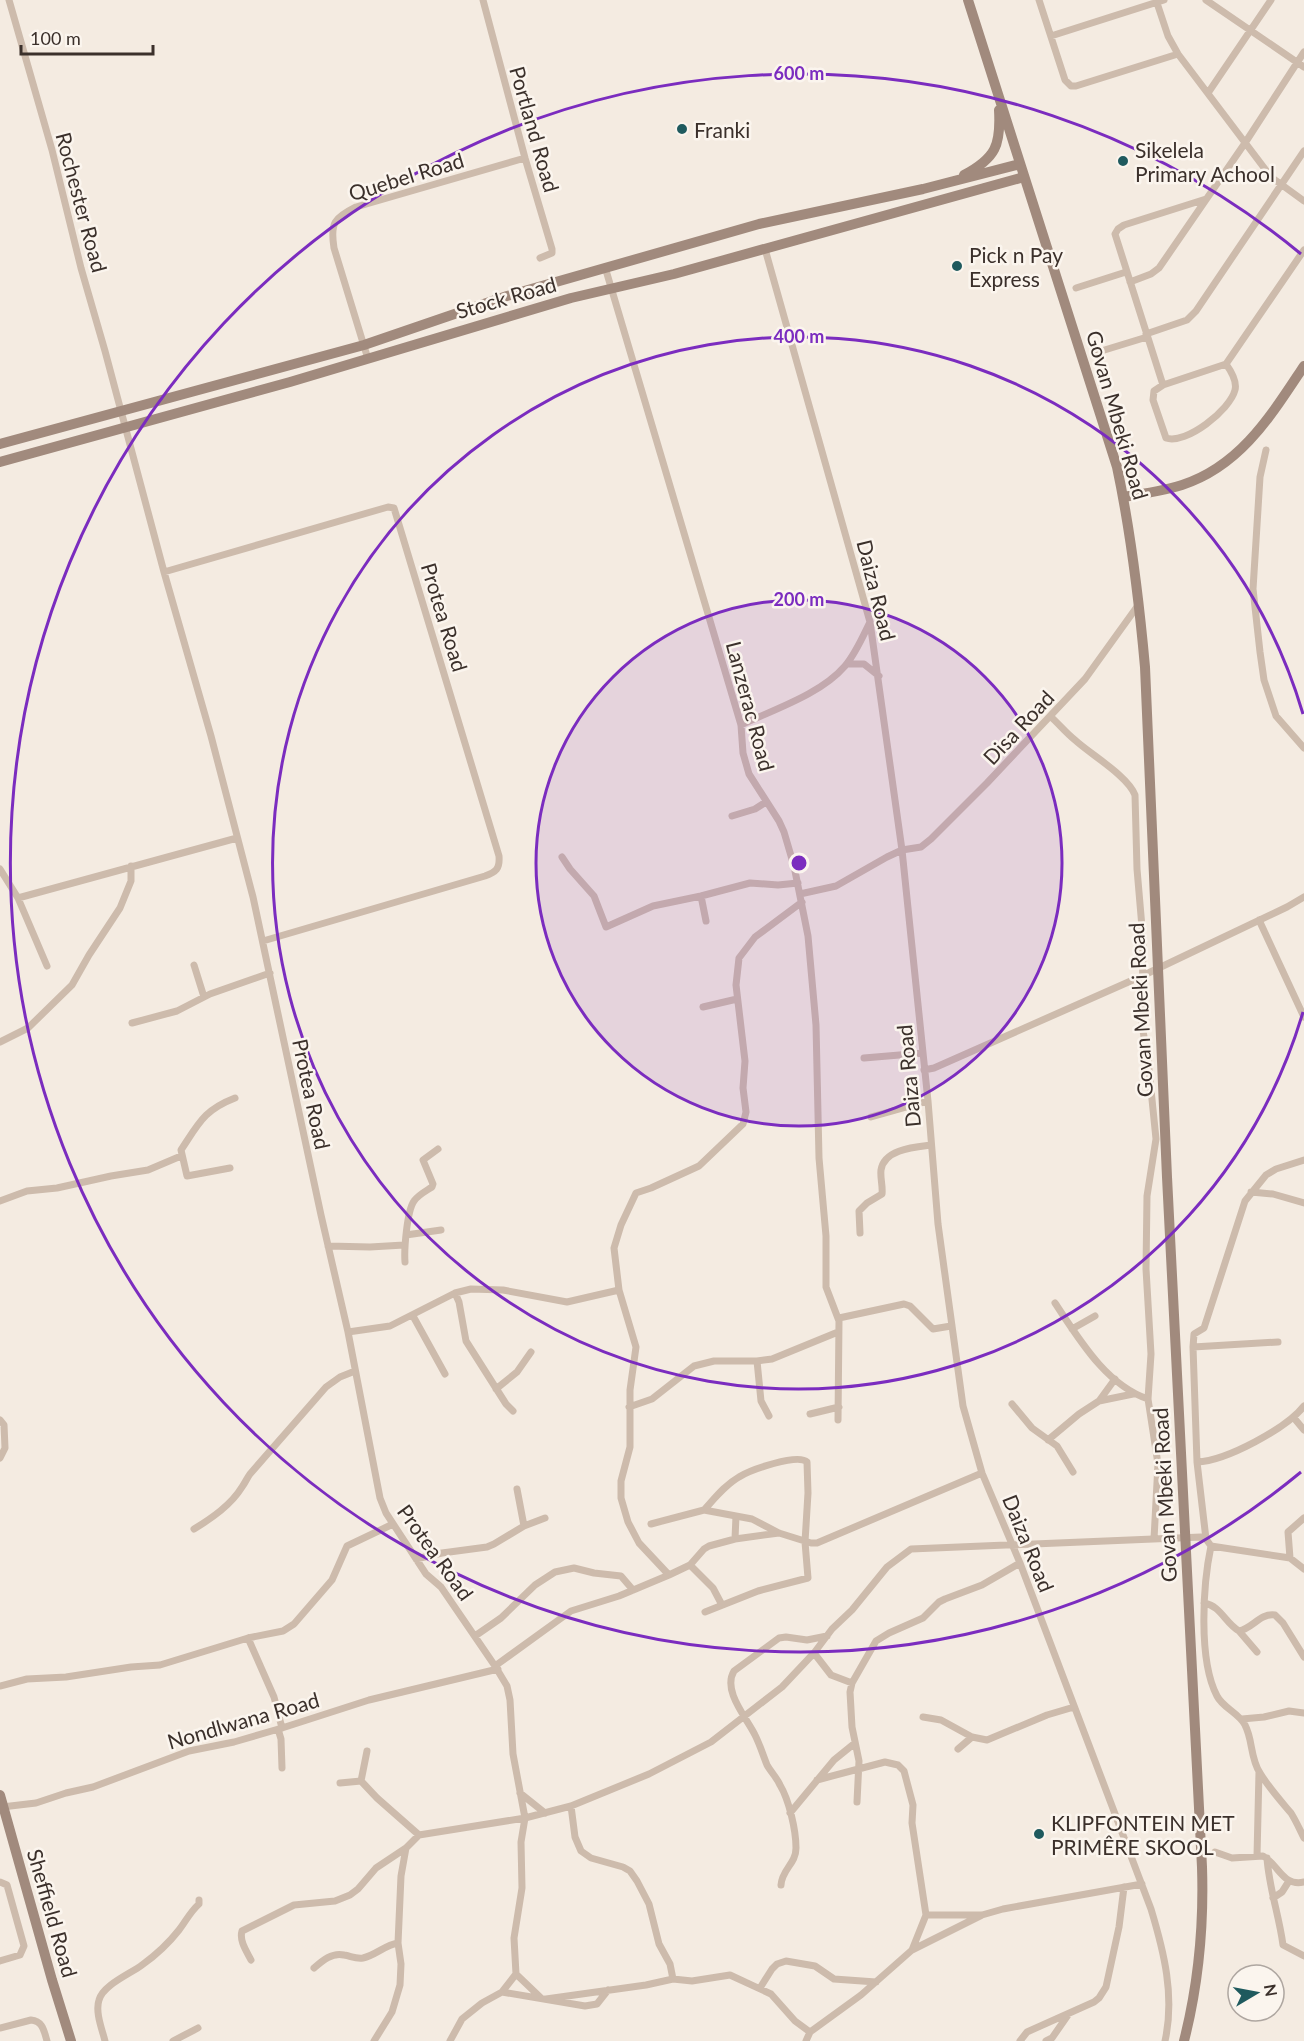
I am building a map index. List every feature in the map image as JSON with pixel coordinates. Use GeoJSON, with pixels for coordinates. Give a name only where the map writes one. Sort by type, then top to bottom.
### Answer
{"type":"FeatureCollection","features":[{"type":"Feature","properties":{"kind":"main road","name":"Govan Mbeki Road"},"geometry":{"type":"LineString","coordinates":[[968,0],[1117,467],[1139,604],[1144,667],[1203,1896],[1201,1953],[1185,2041]]}},
{"type":"Feature","properties":{"kind":"main road"},"geometry":{"type":"LineString","coordinates":[[948,183],[977,168],[994,153],[999,137],[998,95]]}},
{"type":"Feature","properties":{"kind":"main road","name":"Stock Road"},"geometry":{"type":"LineString","coordinates":[[0,444],[364,345],[507,296],[759,224],[948,183],[1020,164]]}},
{"type":"Feature","properties":{"kind":"main road","name":"Stock Road"},"geometry":{"type":"LineString","coordinates":[[0,462],[368,359],[571,298],[765,249],[1024,177]]}},
{"type":"Feature","properties":{"kind":"main road"},"geometry":{"type":"LineString","coordinates":[[1123,498],[1182,485],[1201,477],[1227,461],[1255,436],[1304,366]]}},
{"type":"Feature","properties":{"kind":"main road","name":"Sheffield Road"},"geometry":{"type":"LineString","coordinates":[[1,1803],[71,2041]]}},
{"type":"Feature","properties":{"kind":"street","name":"Rochester Road"},"geometry":{"type":"LineString","coordinates":[[9,0],[52,150],[81,268],[125,427]]}},
{"type":"Feature","properties":{"kind":"street","name":"Portland Road"},"geometry":{"type":"LineString","coordinates":[[483,0],[552,249],[549,255],[540,258]]}},
{"type":"Feature","properties":{"kind":"street"},"geometry":{"type":"LineString","coordinates":[[1039,0],[1065,80],[1071,86],[1178,54]]}},
{"type":"Feature","properties":{"kind":"street"},"geometry":{"type":"LineString","coordinates":[[1206,0],[1301,64]]}},
{"type":"Feature","properties":{"kind":"street"},"geometry":{"type":"LineString","coordinates":[[1208,93],[1271,0]]}},
{"type":"Feature","properties":{"kind":"street"},"geometry":{"type":"LineString","coordinates":[[1051,36],[1159,1],[1168,36],[1178,54],[1271,177],[1304,201]]}},
{"type":"Feature","properties":{"kind":"street"},"geometry":{"type":"LineString","coordinates":[[1130,282],[1157,270],[1301,64],[1304,52]]}},
{"type":"Feature","properties":{"kind":"street"},"geometry":{"type":"LineString","coordinates":[[1098,352],[1191,317],[1304,151]]}},
{"type":"Feature","properties":{"kind":"street","name":"Quebel Road"},"geometry":{"type":"LineString","coordinates":[[368,359],[334,248],[332,230],[334,222],[339,216],[356,207],[525,158]]}},
{"type":"Feature","properties":{"kind":"street"},"geometry":{"type":"LineString","coordinates":[[1163,385],[1115,238],[1118,229],[1124,225],[1206,199]]}},
{"type":"Feature","properties":{"kind":"street","name":"Daiza Road"},"geometry":{"type":"LineString","coordinates":[[765,249],[870,622],[902,850],[928,1101],[938,1224],[963,1406],[982,1473],[1013,1544],[1158,1930],[1168,1987],[1169,2008],[1165,2041]]}},
{"type":"Feature","properties":{"kind":"street"},"geometry":{"type":"LineString","coordinates":[[1226,364],[1236,385],[1234,394],[1213,420],[1175,440],[1164,436],[1153,400],[1154,391],[1163,385],[1226,364],[1304,250]]}},
{"type":"Feature","properties":{"kind":"street","name":"Lanzerac Road"},"geometry":{"type":"LineString","coordinates":[[605,267],[741,725],[745,762],[749,774],[784,831],[798,884],[810,950],[816,1025],[819,1158],[826,1292],[839,1318]]}},
{"type":"Feature","properties":{"kind":"street"},"geometry":{"type":"LineString","coordinates":[[1076,288],[1126,272]]}},
{"type":"Feature","properties":{"kind":"street","name":"Protea Road"},"geometry":{"type":"LineString","coordinates":[[125,427],[211,736],[263,941],[348,1332],[380,1498],[386,1513],[416,1559],[426,1574],[441,1587],[496,1668],[509,1692],[513,1754],[525,1818],[521,1849],[522,1888],[514,1938],[516,1974]]}},
{"type":"Feature","properties":{"kind":"street"},"geometry":{"type":"LineString","coordinates":[[1266,450],[1260,477],[1253,589],[1258,641],[1264,680],[1276,716],[1304,748]]}},
{"type":"Feature","properties":{"kind":"street","name":"Protea Road"},"geometry":{"type":"LineString","coordinates":[[164,572],[388,507],[394,508],[499,856],[498,869],[484,876],[263,941]]}},
{"type":"Feature","properties":{"kind":"street","name":"Disa Road"},"geometry":{"type":"LineString","coordinates":[[801,898],[836,886],[902,850],[921,847],[931,839],[1085,679],[1139,604]]}},
{"type":"Feature","properties":{"kind":"street"},"geometry":{"type":"LineString","coordinates":[[741,725],[833,678],[847,664],[870,622]]}},
{"type":"Feature","properties":{"kind":"street"},"geometry":{"type":"LineString","coordinates":[[847,664],[864,664],[879,676]]}},
{"type":"Feature","properties":{"kind":"street"},"geometry":{"type":"LineString","coordinates":[[1050,716],[1076,741],[1114,771],[1135,793],[1137,869],[1143,939],[1142,1025],[1156,1139],[1147,1196],[1146,1269],[1151,1354],[1148,1399],[1158,1464],[1154,1539]]}},
{"type":"Feature","properties":{"kind":"street"},"geometry":{"type":"LineString","coordinates":[[732,816],[755,809],[766,802]]}},
{"type":"Feature","properties":{"kind":"street"},"geometry":{"type":"LineString","coordinates":[[18,898],[237,838]]}},
{"type":"Feature","properties":{"kind":"street"},"geometry":{"type":"LineString","coordinates":[[562,857],[594,896],[606,927],[644,909],[750,883],[798,884]]}},
{"type":"Feature","properties":{"kind":"street"},"geometry":{"type":"LineString","coordinates":[[0,1042],[28,1028],[72,985],[120,908],[130,881],[131,866]]}},
{"type":"Feature","properties":{"kind":"street"},"geometry":{"type":"LineString","coordinates":[[0,869],[18,898],[47,966]]}},
{"type":"Feature","properties":{"kind":"street"},"geometry":{"type":"LineString","coordinates":[[0,882],[10,883]]}},
{"type":"Feature","properties":{"kind":"street"},"geometry":{"type":"LineString","coordinates":[[701,896],[706,921]]}},
{"type":"Feature","properties":{"kind":"street"},"geometry":{"type":"LineString","coordinates":[[924,1070],[1142,976],[1304,897]]}},
{"type":"Feature","properties":{"kind":"street"},"geometry":{"type":"LineString","coordinates":[[669,1575],[639,1543],[623,1506],[620,1488],[630,1447],[630,1390],[636,1347],[619,1290],[614,1244],[633,1196],[702,1164],[744,1121],[746,1112],[743,1088],[745,1061],[737,999],[737,965],[742,952],[755,938],[801,898]]}},
{"type":"Feature","properties":{"kind":"street"},"geometry":{"type":"LineString","coordinates":[[1259,920],[1304,1017]]}},
{"type":"Feature","properties":{"kind":"street"},"geometry":{"type":"LineString","coordinates":[[194,965],[204,997]]}},
{"type":"Feature","properties":{"kind":"street"},"geometry":{"type":"LineString","coordinates":[[132,1023],[177,1011],[204,997],[270,973]]}},
{"type":"Feature","properties":{"kind":"street"},"geometry":{"type":"LineString","coordinates":[[704,1007],[737,999]]}},
{"type":"Feature","properties":{"kind":"street"},"geometry":{"type":"LineString","coordinates":[[864,1058],[923,1053]]}},
{"type":"Feature","properties":{"kind":"street"},"geometry":{"type":"LineString","coordinates":[[230,1168],[187,1176],[181,1156],[182,1150],[205,1116],[213,1108],[235,1098]]}},
{"type":"Feature","properties":{"kind":"street"},"geometry":{"type":"LineString","coordinates":[[871,1118],[928,1101]]}},
{"type":"Feature","properties":{"kind":"street"},"geometry":{"type":"LineString","coordinates":[[860,1233],[859,1211],[882,1193],[881,1171],[885,1162],[898,1152],[931,1145]]}},
{"type":"Feature","properties":{"kind":"street"},"geometry":{"type":"LineString","coordinates":[[405,1262],[404,1245],[410,1207],[415,1199],[433,1184],[423,1160],[438,1149]]}},
{"type":"Feature","properties":{"kind":"street"},"geometry":{"type":"LineString","coordinates":[[0,1201],[27,1191],[57,1188],[148,1170],[181,1156]]}},
{"type":"Feature","properties":{"kind":"street"},"geometry":{"type":"LineString","coordinates":[[1304,1160],[1266,1174],[1251,1192],[1243,1206],[1204,1328],[1194,1334],[1193,1347],[1197,1462],[1208,1542],[1204,1604],[1207,1655],[1213,1687],[1221,1703],[1242,1719],[1247,1728],[1252,1756],[1259,1772],[1294,1818],[1304,1838]]}},
{"type":"Feature","properties":{"kind":"street"},"geometry":{"type":"LineString","coordinates":[[1251,1192],[1273,1194],[1304,1203]]}},
{"type":"Feature","properties":{"kind":"street"},"geometry":{"type":"LineString","coordinates":[[406,1235],[441,1230]]}},
{"type":"Feature","properties":{"kind":"street"},"geometry":{"type":"LineString","coordinates":[[328,1246],[404,1245]]}},
{"type":"Feature","properties":{"kind":"street"},"geometry":{"type":"LineString","coordinates":[[348,1332],[390,1326],[455,1293],[471,1289],[487,1288],[567,1302],[619,1290]]}},
{"type":"Feature","properties":{"kind":"street"},"geometry":{"type":"LineString","coordinates":[[455,1293],[459,1302],[466,1341],[506,1404],[513,1411]]}},
{"type":"Feature","properties":{"kind":"street"},"geometry":{"type":"LineString","coordinates":[[1055,1303],[1090,1354],[1133,1394],[1148,1399]]}},
{"type":"Feature","properties":{"kind":"street"},"geometry":{"type":"LineString","coordinates":[[838,1420],[839,1318],[898,1304],[907,1304],[933,1329],[951,1326]]}},
{"type":"Feature","properties":{"kind":"street"},"geometry":{"type":"LineString","coordinates":[[413,1316],[445,1374]]}},
{"type":"Feature","properties":{"kind":"street"},"geometry":{"type":"LineString","coordinates":[[1072,1329],[1095,1316]]}},
{"type":"Feature","properties":{"kind":"street"},"geometry":{"type":"LineString","coordinates":[[629,1407],[652,1400],[694,1366],[714,1360],[757,1361],[784,1355],[838,1332]]}},
{"type":"Feature","properties":{"kind":"street"},"geometry":{"type":"LineString","coordinates":[[1193,1347],[1278,1342]]}},
{"type":"Feature","properties":{"kind":"street"},"geometry":{"type":"LineString","coordinates":[[496,1389],[517,1372],[531,1352]]}},
{"type":"Feature","properties":{"kind":"street"},"geometry":{"type":"LineString","coordinates":[[757,1361],[761,1401],[769,1416]]}},
{"type":"Feature","properties":{"kind":"street"},"geometry":{"type":"LineString","coordinates":[[194,1529],[220,1511],[241,1490],[250,1474],[326,1387],[340,1377],[355,1371]]}},
{"type":"Feature","properties":{"kind":"street"},"geometry":{"type":"LineString","coordinates":[[1048,1440],[1099,1401],[1115,1379]]}},
{"type":"Feature","properties":{"kind":"street"},"geometry":{"type":"LineString","coordinates":[[1099,1401],[1133,1394]]}},
{"type":"Feature","properties":{"kind":"street"},"geometry":{"type":"LineString","coordinates":[[1012,1404],[1032,1428],[1059,1449],[1073,1472]]}},
{"type":"Feature","properties":{"kind":"street"},"geometry":{"type":"LineString","coordinates":[[1197,1462],[1209,1461],[1240,1450],[1294,1418],[1304,1406]]}},
{"type":"Feature","properties":{"kind":"street"},"geometry":{"type":"LineString","coordinates":[[810,1414],[839,1407]]}},
{"type":"Feature","properties":{"kind":"street"},"geometry":{"type":"LineString","coordinates":[[1294,1418],[1304,1430]]}},
{"type":"Feature","properties":{"kind":"street"},"geometry":{"type":"LineString","coordinates":[[0,1420],[4,1425],[5,1448],[0,1458]]}},
{"type":"Feature","properties":{"kind":"street"},"geometry":{"type":"LineString","coordinates":[[704,1510],[723,1488],[739,1477],[771,1465],[804,1459],[807,1462],[809,1473],[805,1542],[808,1578],[758,1591],[705,1612]]}},
{"type":"Feature","properties":{"kind":"street"},"geometry":{"type":"LineString","coordinates":[[651,1524],[704,1510],[752,1519],[779,1533],[811,1543],[823,1541],[982,1473]]}},
{"type":"Feature","properties":{"kind":"street"},"geometry":{"type":"LineString","coordinates":[[517,1489],[525,1526]]}},
{"type":"Feature","properties":{"kind":"street"},"geometry":{"type":"LineString","coordinates":[[735,1539],[736,1516]]}},
{"type":"Feature","properties":{"kind":"street"},"geometry":{"type":"LineString","coordinates":[[416,1559],[442,1552],[487,1547],[545,1518]]}},
{"type":"Feature","properties":{"kind":"street"},"geometry":{"type":"LineString","coordinates":[[1290,1558],[1288,1532],[1304,1518]]}},
{"type":"Feature","properties":{"kind":"street"},"geometry":{"type":"LineString","coordinates":[[0,1686],[27,1679],[66,1677],[160,1665],[248,1638],[283,1631],[290,1628],[332,1580],[347,1546],[393,1524]]}},
{"type":"Feature","properties":{"kind":"street"},"geometry":{"type":"LineString","coordinates":[[496,1668],[571,1611],[669,1575],[690,1565],[709,1546],[735,1539],[779,1533]]}},
{"type":"Feature","properties":{"kind":"street"},"geometry":{"type":"LineString","coordinates":[[251,1960],[242,1942],[242,1931],[294,1905],[335,1901],[350,1895],[376,1868],[406,1848],[419,1835],[525,1818],[571,1806],[649,1774],[711,1742],[782,1687],[814,1653],[832,1629],[852,1610],[887,1567],[911,1549],[1186,1537],[1290,1558],[1304,1569]]}},
{"type":"Feature","properties":{"kind":"street"},"geometry":{"type":"LineString","coordinates":[[857,1802],[858,1756],[851,1716],[850,1692],[852,1683],[872,1647],[882,1637],[923,1618],[939,1602],[982,1585],[1020,1563]]}},
{"type":"Feature","properties":{"kind":"street"},"geometry":{"type":"LineString","coordinates":[[690,1565],[713,1588],[722,1605]]}},
{"type":"Feature","properties":{"kind":"street"},"geometry":{"type":"LineString","coordinates":[[475,1636],[501,1618],[544,1578],[566,1569],[574,1568],[621,1576],[633,1590]]}},
{"type":"Feature","properties":{"kind":"street"},"geometry":{"type":"LineString","coordinates":[[1204,1604],[1217,1608],[1257,1652]]}},
{"type":"Feature","properties":{"kind":"street"},"geometry":{"type":"LineString","coordinates":[[1239,1631],[1262,1617],[1275,1615],[1283,1623],[1304,1657]]}},
{"type":"Feature","properties":{"kind":"street"},"geometry":{"type":"LineString","coordinates":[[781,1886],[782,1878],[794,1860],[796,1848],[790,1813],[780,1784],[768,1767],[731,1688],[732,1676],[735,1671],[779,1638],[807,1640],[827,1636]]}},
{"type":"Feature","properties":{"kind":"street"},"geometry":{"type":"LineString","coordinates":[[248,1638],[274,1697],[280,1729],[282,1768]]}},
{"type":"Feature","properties":{"kind":"street"},"geometry":{"type":"LineString","coordinates":[[814,1653],[831,1675],[852,1683]]}},
{"type":"Feature","properties":{"kind":"street","name":"Nondlwana Road"},"geometry":{"type":"LineString","coordinates":[[1,1803],[27,1805],[87,1789],[177,1754],[234,1742],[369,1700],[496,1668]]}},
{"type":"Feature","properties":{"kind":"street"},"geometry":{"type":"LineString","coordinates":[[923,1717],[940,1720],[972,1737],[987,1740],[1047,1715],[1074,1707]]}},
{"type":"Feature","properties":{"kind":"street"},"geometry":{"type":"LineString","coordinates":[[1242,1719],[1289,1711],[1304,1713]]}},
{"type":"Feature","properties":{"kind":"street"},"geometry":{"type":"LineString","coordinates":[[958,1749],[972,1737]]}},
{"type":"Feature","properties":{"kind":"street"},"geometry":{"type":"LineString","coordinates":[[790,1813],[834,1760],[855,1743]]}},
{"type":"Feature","properties":{"kind":"street"},"geometry":{"type":"LineString","coordinates":[[361,1781],[367,1751]]}},
{"type":"Feature","properties":{"kind":"street"},"geometry":{"type":"LineString","coordinates":[[817,1780],[879,1762],[892,1762],[898,1765],[906,1776],[913,1805],[912,1823],[926,1915],[912,1950]]}},
{"type":"Feature","properties":{"kind":"street"},"geometry":{"type":"LineString","coordinates":[[1257,1856],[1259,1772]]}},
{"type":"Feature","properties":{"kind":"street"},"geometry":{"type":"LineString","coordinates":[[340,1783],[361,1781]]}},
{"type":"Feature","properties":{"kind":"street"},"geometry":{"type":"LineString","coordinates":[[361,1781],[419,1835]]}},
{"type":"Feature","properties":{"kind":"street"},"geometry":{"type":"LineString","coordinates":[[520,1793],[545,1813]]}},
{"type":"Feature","properties":{"kind":"street"},"geometry":{"type":"LineString","coordinates":[[571,1806],[574,1837],[581,1851],[591,1858],[623,1867],[630,1871],[637,1881],[649,1904],[659,1944],[670,1964],[673,1979]]}},
{"type":"Feature","properties":{"kind":"street"},"geometry":{"type":"LineString","coordinates":[[374,2041],[392,2012],[397,1997],[401,1964],[398,1943],[401,1876],[406,1848]]}},
{"type":"Feature","properties":{"kind":"street"},"geometry":{"type":"LineString","coordinates":[[1215,1852],[1232,1858],[1257,1856],[1267,1858],[1289,1881],[1304,1882]]}},
{"type":"Feature","properties":{"kind":"street"},"geometry":{"type":"LineString","coordinates":[[1267,1858],[1269,1880],[1280,1921],[1283,1945],[1304,1956]]}},
{"type":"Feature","properties":{"kind":"street"},"geometry":{"type":"LineString","coordinates":[[1273,1898],[1282,1892],[1289,1881]]}},
{"type":"Feature","properties":{"kind":"street"},"geometry":{"type":"LineString","coordinates":[[0,1882],[7,1885],[24,1946],[20,1955],[0,1961]]}},
{"type":"Feature","properties":{"kind":"street"},"geometry":{"type":"LineString","coordinates":[[806,2041],[810,2032],[853,2001],[912,1950],[982,1915],[1003,1909],[1142,1884]]}},
{"type":"Feature","properties":{"kind":"street"},"geometry":{"type":"LineString","coordinates":[[1020,2041],[1027,2032],[1094,2002],[1103,1994],[1119,1927],[1124,1887]]}},
{"type":"Feature","properties":{"kind":"street"},"geometry":{"type":"LineString","coordinates":[[105,2041],[98,2006],[100,1996],[115,1982],[137,1969],[164,1947],[199,1904],[198,1900]]}},
{"type":"Feature","properties":{"kind":"street"},"geometry":{"type":"LineString","coordinates":[[926,1915],[982,1915]]}},
{"type":"Feature","properties":{"kind":"street"},"geometry":{"type":"LineString","coordinates":[[314,1968],[331,1956],[342,1954],[352,1958],[362,1958],[398,1943]]}},
{"type":"Feature","properties":{"kind":"street"},"geometry":{"type":"LineString","coordinates":[[760,1988],[772,1969],[777,1964],[786,1961],[815,1966],[834,1979],[876,1982]]}},
{"type":"Feature","properties":{"kind":"street"},"geometry":{"type":"LineString","coordinates":[[450,2041],[462,2019],[470,2011],[502,1992],[516,1974],[543,1998],[646,1986],[673,1979],[692,1981],[730,1975],[771,1994],[795,2021],[810,2032]]}},
{"type":"Feature","properties":{"kind":"street"},"geometry":{"type":"LineString","coordinates":[[502,1992],[571,2005],[593,2006],[608,1990]]}},
{"type":"Feature","properties":{"kind":"street"},"geometry":{"type":"LineString","coordinates":[[1046,2041],[1052,2038],[1068,2015]]}},
{"type":"Feature","properties":{"kind":"street"},"geometry":{"type":"LineString","coordinates":[[0,2028],[32,2019],[36,2020],[43,2027],[47,2041]]}},
{"type":"Feature","properties":{"kind":"street"},"geometry":{"type":"LineString","coordinates":[[173,2041],[198,2028]]}},
{"type":"Feature","properties":{"kind":"place","name":"Franki"},"geometry":{"type":"Point","coordinates":[682,129]}},
{"type":"Feature","properties":{"kind":"place","name":"Sikelela Primary Achool"},"geometry":{"type":"Point","coordinates":[1123,161]}},
{"type":"Feature","properties":{"kind":"place","name":"Pick n Pay Express"},"geometry":{"type":"Point","coordinates":[957,266]}},
{"type":"Feature","properties":{"kind":"place","name":"KLIPFONTEIN MET PRIMÊRE SKOOL"},"geometry":{"type":"Point","coordinates":[1039,1834]}}]}
